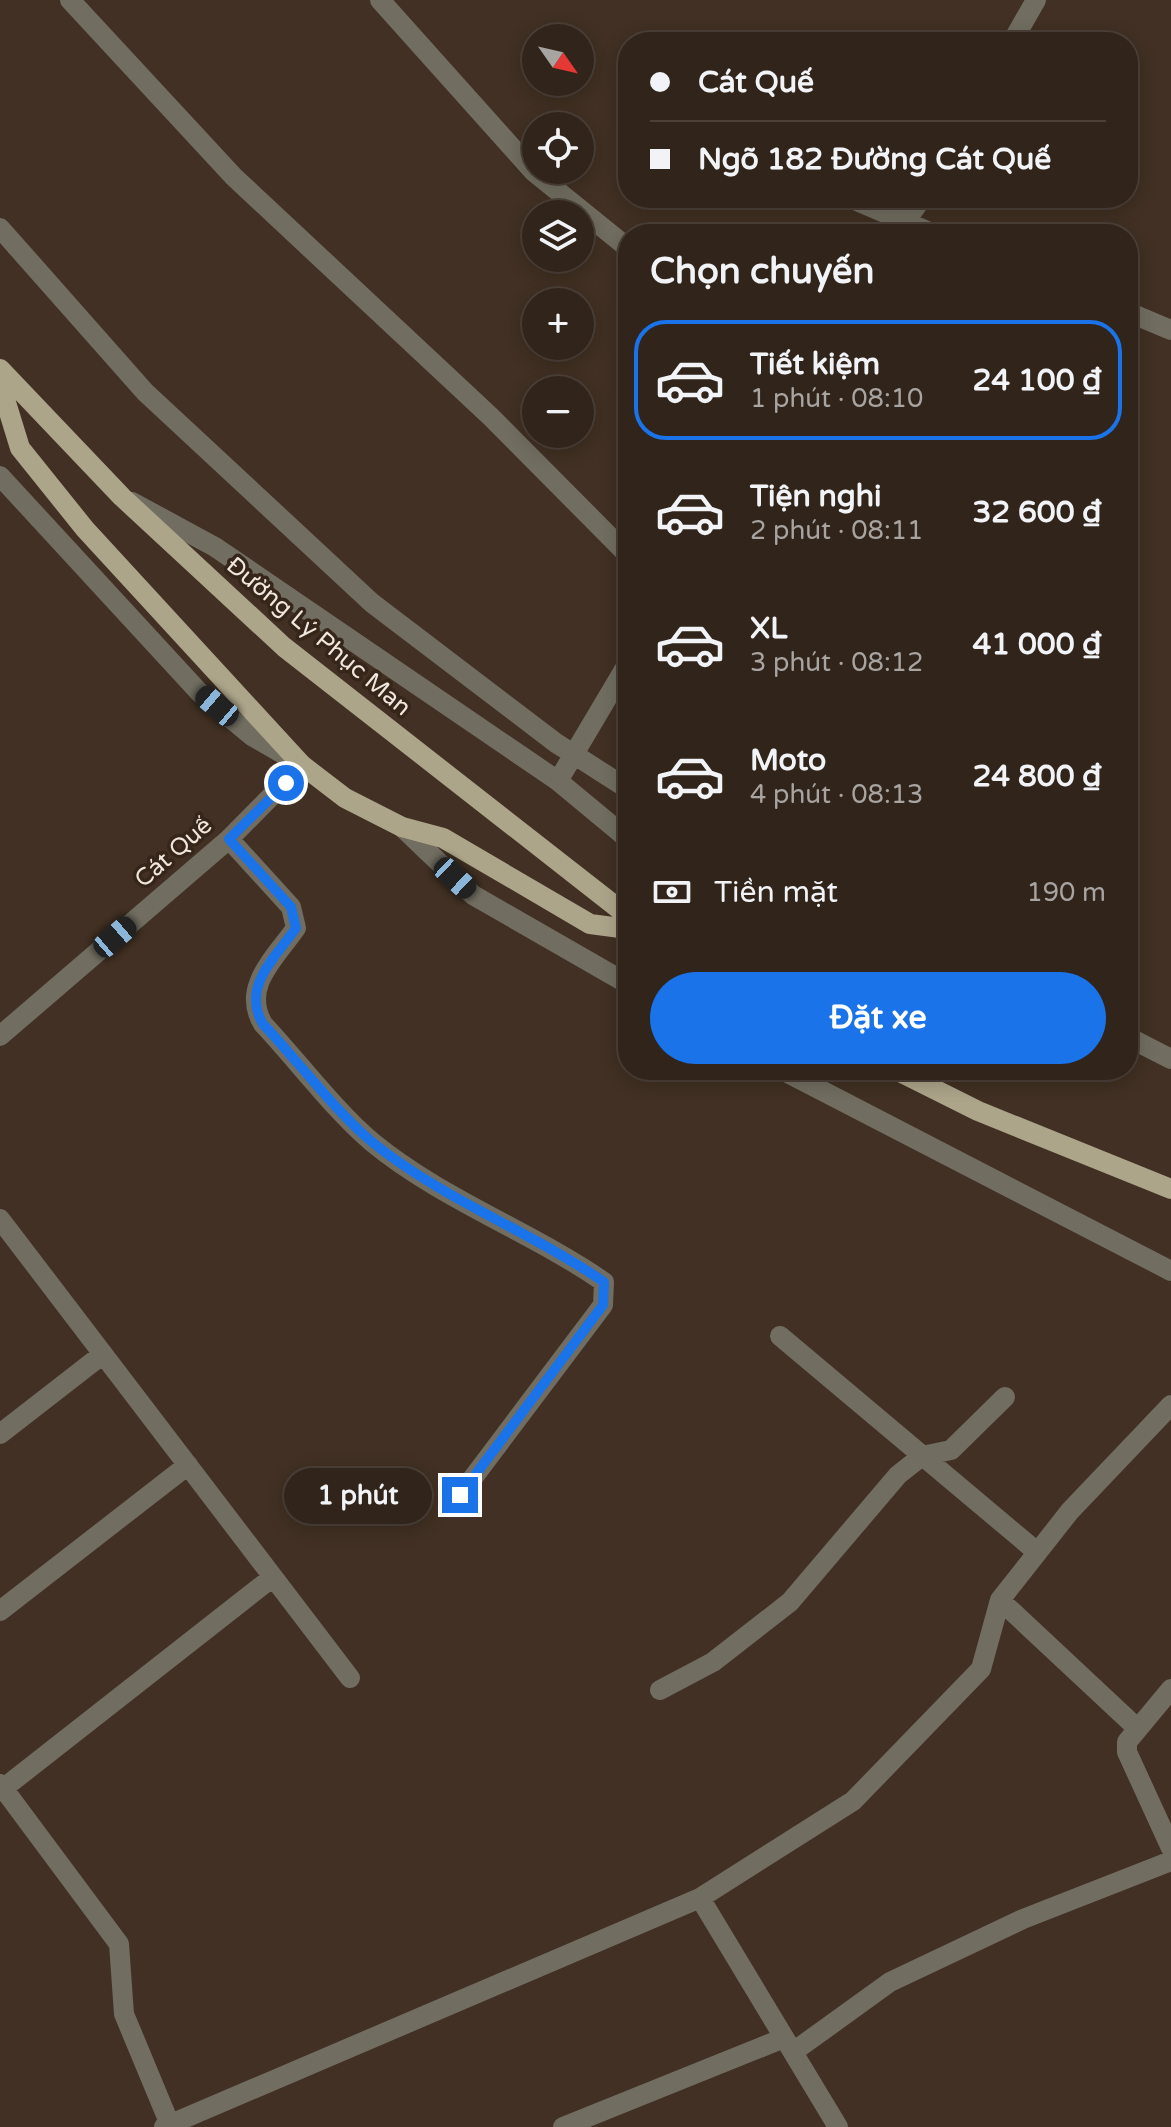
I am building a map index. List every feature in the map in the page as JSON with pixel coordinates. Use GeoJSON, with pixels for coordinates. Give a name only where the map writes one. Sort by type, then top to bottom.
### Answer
{"type":"FeatureCollection","features":[{"type":"Feature","properties":{"kind":"main road","name":"Đường Lý Phục Man"},"geometry":{"type":"LineString","coordinates":[[0,369],[122,497],[284,647],[618,908]]}},
{"type":"Feature","properties":{"kind":"main road"},"geometry":{"type":"LineString","coordinates":[[0,383],[20,448],[85,529],[302,765],[345,798],[402,827],[443,838],[590,924],[618,928]]}},
{"type":"Feature","properties":{"kind":"main road"},"geometry":{"type":"LineString","coordinates":[[921,1080],[978,1111],[1171,1189]]}},
{"type":"Feature","properties":{"kind":"street"},"geometry":{"type":"LineString","coordinates":[[70,0],[234,177],[491,417],[618,545]]}},
{"type":"Feature","properties":{"kind":"street"},"geometry":{"type":"LineString","coordinates":[[380,0],[534,172],[618,240]]}},
{"type":"Feature","properties":{"kind":"street"},"geometry":{"type":"LineString","coordinates":[[1018,32],[1036,0]]}},
{"type":"Feature","properties":{"kind":"street"},"geometry":{"type":"LineString","coordinates":[[867,208],[894,224]]}},
{"type":"Feature","properties":{"kind":"street"},"geometry":{"type":"LineString","coordinates":[[0,228],[145,392],[372,603],[618,782]]}},
{"type":"Feature","properties":{"kind":"street"},"geometry":{"type":"LineString","coordinates":[[1138,316],[1171,330]]}},
{"type":"Feature","properties":{"kind":"street"},"geometry":{"type":"LineString","coordinates":[[0,476],[199,692],[252,736],[302,765]]}},
{"type":"Feature","properties":{"kind":"street"},"geometry":{"type":"LineString","coordinates":[[122,497],[215,547],[558,781],[618,831]]}},
{"type":"Feature","properties":{"kind":"street"},"geometry":{"type":"LineString","coordinates":[[558,781],[618,680]]}},
{"type":"Feature","properties":{"kind":"street","name":"Cát Quế"},"geometry":{"type":"LineString","coordinates":[[0,1036],[229,839],[302,765]]}},
{"type":"Feature","properties":{"kind":"street"},"geometry":{"type":"LineString","coordinates":[[402,827],[473,895],[618,978]]}},
{"type":"Feature","properties":{"kind":"street"},"geometry":{"type":"LineString","coordinates":[[229,839],[291,907],[296,928],[264,973],[253,997],[255,1010],[263,1024],[371,1141],[445,1189],[564,1254],[604,1282],[603,1305],[460,1495]]}},
{"type":"Feature","properties":{"kind":"street"},"geometry":{"type":"LineString","coordinates":[[1138,1042],[1171,1059]]}},
{"type":"Feature","properties":{"kind":"street"},"geometry":{"type":"LineString","coordinates":[[801,1080],[1171,1271]]}},
{"type":"Feature","properties":{"kind":"street"},"geometry":{"type":"LineString","coordinates":[[0,1219],[7,1243],[103,1354],[350,1678]]}},
{"type":"Feature","properties":{"kind":"street"},"geometry":{"type":"LineString","coordinates":[[780,1336],[1037,1552]]}},
{"type":"Feature","properties":{"kind":"street"},"geometry":{"type":"LineString","coordinates":[[0,1434],[103,1354]]}},
{"type":"Feature","properties":{"kind":"street"},"geometry":{"type":"LineString","coordinates":[[660,1690],[713,1662],[790,1602],[898,1475],[922,1456],[951,1450],[1005,1397]]}},
{"type":"Feature","properties":{"kind":"street"},"geometry":{"type":"LineString","coordinates":[[273,1577],[1,1788],[119,1944],[124,2014],[168,2126],[700,1898],[853,1801],[981,1669],[1000,1600],[1070,1511],[1171,1405]]}},
{"type":"Feature","properties":{"kind":"street"},"geometry":{"type":"LineString","coordinates":[[0,1611],[188,1465]]}},
{"type":"Feature","properties":{"kind":"street"},"geometry":{"type":"LineString","coordinates":[[1000,1600],[1138,1729]]}},
{"type":"Feature","properties":{"kind":"street"},"geometry":{"type":"LineString","coordinates":[[1171,1689],[1127,1742],[1127,1752],[1171,1848]]}},
{"type":"Feature","properties":{"kind":"street"},"geometry":{"type":"LineString","coordinates":[[563,2127],[788,2045],[890,1982],[1023,1919],[1171,1861]]}},
{"type":"Feature","properties":{"kind":"street"},"geometry":{"type":"LineString","coordinates":[[700,1898],[838,2127]]}},
{"type":"Feature","properties":{"kind":"route"},"geometry":{"type":"LineString","coordinates":[[286,783],[229,839],[291,907],[296,928],[264,973],[253,997],[255,1010],[263,1024],[371,1141],[445,1189],[564,1254],[604,1282],[603,1305],[460,1495]]}}]}
